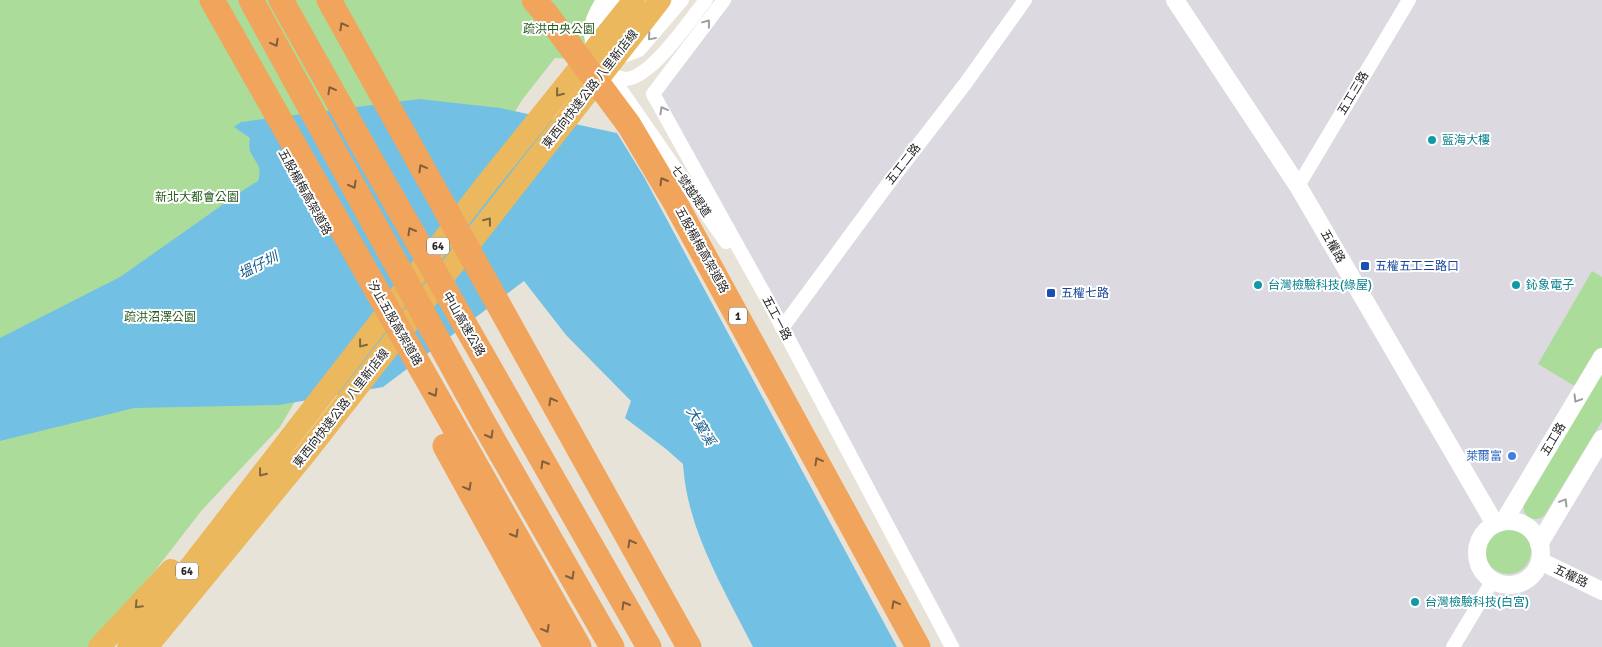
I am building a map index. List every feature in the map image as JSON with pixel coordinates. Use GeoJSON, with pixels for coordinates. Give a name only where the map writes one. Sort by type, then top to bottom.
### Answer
{"type":"FeatureCollection","features":[{"type":"Feature","properties":{"kind":"highway","name":"五股楊梅高架道路"},"geometry":{"type":"LineString","coordinates":[[199,0],[556,647]]}},
{"type":"Feature","properties":{"kind":"highway","name":"汐止五股高架道路"},"geometry":{"type":"LineString","coordinates":[[212,0],[579,647]]}},
{"type":"Feature","properties":{"kind":"highway"},"geometry":{"type":"LineString","coordinates":[[251,0],[488,431],[612,647]]}},
{"type":"Feature","properties":{"kind":"highway","name":"中山高速公路"},"geometry":{"type":"LineString","coordinates":[[282,0],[372,162],[649,647]]}},
{"type":"Feature","properties":{"kind":"highway"},"geometry":{"type":"LineString","coordinates":[[329,0],[689,647]]}},
{"type":"Feature","properties":{"kind":"highway","name":"五股楊梅高架道路"},"geometry":{"type":"LineString","coordinates":[[534,0],[630,125],[737,313],[918,647]]}},
{"type":"Feature","properties":{"kind":"highway","name":"東西向快速公路 八里新店線"},"geometry":{"type":"LineString","coordinates":[[128,647],[481,190],[634,0]]}},
{"type":"Feature","properties":{"kind":"highway","name":"東西向快速公路 八里新店線"},"geometry":{"type":"LineString","coordinates":[[147,647],[307,452],[660,0]]}},
{"type":"Feature","properties":{"kind":"highway"},"geometry":{"type":"LineString","coordinates":[[168,647],[234,560],[307,452]]}},
{"type":"Feature","properties":{"kind":"highway"},"geometry":{"type":"LineString","coordinates":[[99,647],[245,494]]}},
{"type":"Feature","properties":{"kind":"street","name":"七號越堤道"},"geometry":{"type":"LineString","coordinates":[[603,0],[593,15],[590,28],[591,42],[596,54],[771,306]]}},
{"type":"Feature","properties":{"kind":"street"},"geometry":{"type":"LineString","coordinates":[[618,0],[606,19],[603,29],[606,40],[615,51],[626,55],[639,50],[682,0]]}},
{"type":"Feature","properties":{"kind":"street"},"geometry":{"type":"LineString","coordinates":[[611,75],[624,80],[648,70],[706,0]]}},
{"type":"Feature","properties":{"kind":"street","name":"五工一路"},"geometry":{"type":"LineString","coordinates":[[724,0],[653,94],[771,306],[952,647]]}},
{"type":"Feature","properties":{"kind":"street","name":"五工二路"},"geometry":{"type":"LineString","coordinates":[[782,328],[884,188],[965,84],[1024,0]]}},
{"type":"Feature","properties":{"kind":"street","name":"五權路"},"geometry":{"type":"LineString","coordinates":[[1175,0],[1298,186],[1500,523]]}},
{"type":"Feature","properties":{"kind":"street","name":"五工三路"},"geometry":{"type":"LineString","coordinates":[[1298,186],[1408,0]]}},
{"type":"Feature","properties":{"kind":"street","name":"五工路"},"geometry":{"type":"LineString","coordinates":[[1500,523],[1602,357]]}},
{"type":"Feature","properties":{"kind":"street"},"geometry":{"type":"LineString","coordinates":[[1540,553],[1536,536],[1530,529],[1513,521],[1500,523],[1482,535],[1477,551],[1481,568],[1500,584],[1517,584],[1531,576],[1540,553],[1602,439]]}},
{"type":"Feature","properties":{"kind":"street","name":"五權路"},"geometry":{"type":"LineString","coordinates":[[1540,553],[1602,591]]}},
{"type":"Feature","properties":{"kind":"street"},"geometry":{"type":"LineString","coordinates":[[1453,647],[1493,580]]}},
{"type":"Feature","properties":{"kind":"shaded area"},"geometry":{"type":"Polygon","coordinates":[[[732,0],[1602,0],[1602,647],[961,647],[660,91],[702,41],[732,0]]]}},
{"type":"Feature","properties":{"kind":"green space","name":"疏洪沼澤公園"},"geometry":{"type":"Polygon","coordinates":[[[0,0],[612,0],[574,59],[555,58],[522,100],[467,192],[318,362],[280,427],[202,510],[113,625],[89,647],[0,647],[0,0]]]}},
{"type":"Feature","properties":{"kind":"green space"},"geometry":{"type":"Polygon","coordinates":[[[1592,271],[1602,277],[1602,347],[1578,388],[1538,364],[1592,271]]]}},
{"type":"Feature","properties":{"kind":"green space"},"geometry":{"type":"Polygon","coordinates":[[[1602,368],[1602,421],[1544,516],[1538,519],[1530,519],[1524,512],[1523,503],[1602,368]]]}},
{"type":"Feature","properties":{"kind":"green space"},"geometry":{"type":"Polygon","coordinates":[[[1508,528],[1521,532],[1527,538],[1531,551],[1527,564],[1521,570],[1508,574],[1495,570],[1489,564],[1485,551],[1489,538],[1495,532],[1508,528]]]}},
{"type":"Feature","properties":{"kind":"water"},"geometry":{"type":"Polygon","coordinates":[[[419,99],[500,108],[617,133],[644,177],[897,647],[753,647],[719,581],[699,536],[686,488],[683,464],[625,418],[631,401],[566,335],[524,281],[383,387],[279,405],[134,408],[0,441],[0,338],[120,277],[258,181],[260,171],[250,151],[250,138],[234,127],[241,122],[419,99]]]}},
{"type":"Feature","properties":{"kind":"place","name":"藍海大樓"},"geometry":{"type":"Point","coordinates":[1432,140]}},
{"type":"Feature","properties":{"kind":"place","name":"五權五工三路口"},"geometry":{"type":"Point","coordinates":[1365,266]}},
{"type":"Feature","properties":{"kind":"place","name":"台灣檢驗科技(綠屋)"},"geometry":{"type":"Point","coordinates":[1258,285]}},
{"type":"Feature","properties":{"kind":"place","name":"鈊象電子"},"geometry":{"type":"Point","coordinates":[1516,285]}},
{"type":"Feature","properties":{"kind":"place","name":"五權七路"},"geometry":{"type":"Point","coordinates":[1051,293]}},
{"type":"Feature","properties":{"kind":"place","name":"萊爾富"},"geometry":{"type":"Point","coordinates":[1512,456]}},
{"type":"Feature","properties":{"kind":"place","name":"台灣檢驗科技(白宮)"},"geometry":{"type":"Point","coordinates":[1415,602]}},
{"type":"Feature","properties":{"kind":"park label","name":"疏洪中央公園"},"geometry":{"type":"Point","coordinates":[559,29]}},
{"type":"Feature","properties":{"kind":"park label","name":"新北大都會公園"},"geometry":{"type":"Point","coordinates":[197,197]}},
{"type":"Feature","properties":{"kind":"water label","name":"塭仔圳"},"geometry":{"type":"Point","coordinates":[258,265]}},
{"type":"Feature","properties":{"kind":"water label","name":"大窠溪"},"geometry":{"type":"Point","coordinates":[701,426]}}]}
